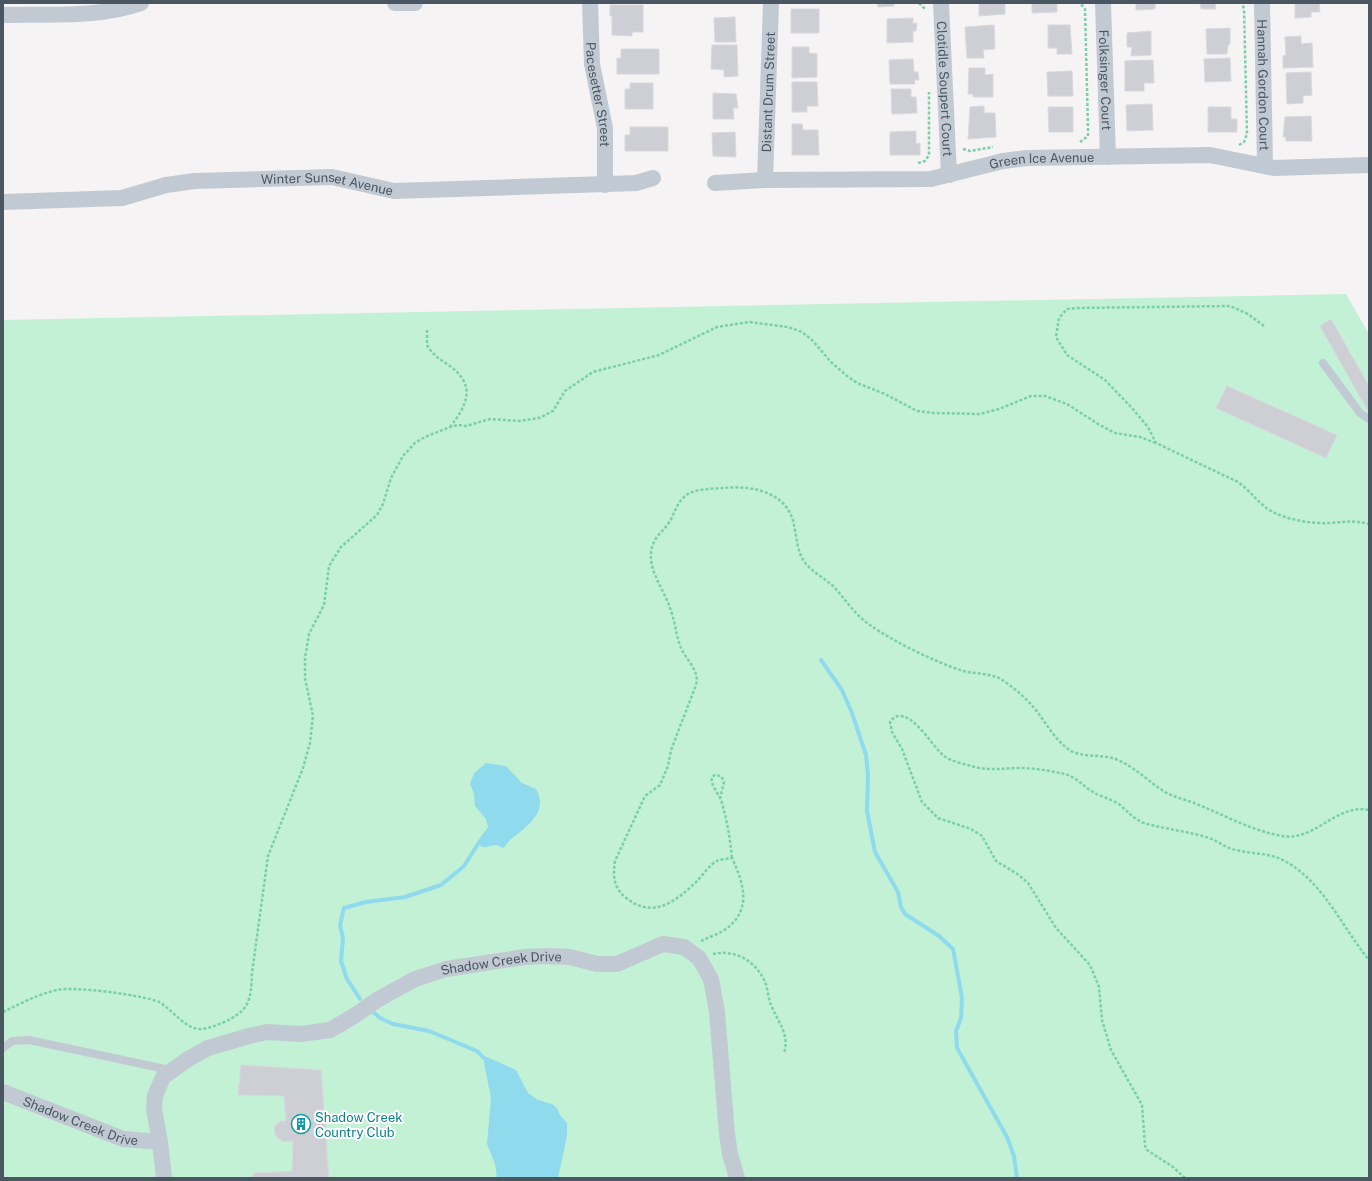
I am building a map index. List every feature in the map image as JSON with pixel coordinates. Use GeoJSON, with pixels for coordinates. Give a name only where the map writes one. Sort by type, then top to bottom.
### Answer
{"type":"FeatureCollection","features":[{"type":"Feature","properties":{"kind":"street"},"geometry":{"type":"LineString","coordinates":[[3,15],[97,12],[120,9],[141,3]]}},
{"type":"Feature","properties":{"kind":"street"},"geometry":{"type":"LineString","coordinates":[[395,3],[415,3]]}},
{"type":"Feature","properties":{"kind":"street","name":"Pacesetter Street"},"geometry":{"type":"LineString","coordinates":[[590,3],[592,64],[605,128],[605,185]]}},
{"type":"Feature","properties":{"kind":"street","name":"Distant Drum Street"},"geometry":{"type":"LineString","coordinates":[[765,180],[771,3]]}},
{"type":"Feature","properties":{"kind":"street","name":"Clotidle Soupert Court"},"geometry":{"type":"LineString","coordinates":[[941,3],[949,175]]}},
{"type":"Feature","properties":{"kind":"street","name":"Folksinger Court"},"geometry":{"type":"LineString","coordinates":[[1103,3],[1108,157]]}},
{"type":"Feature","properties":{"kind":"street","name":"Hannah Gordon Court"},"geometry":{"type":"LineString","coordinates":[[1262,3],[1265,166]]}},
{"type":"Feature","properties":{"kind":"street","name":"Green Ice Avenue"},"geometry":{"type":"LineString","coordinates":[[715,183],[765,180],[931,179],[1003,161],[1108,157],[1210,155],[1265,166],[1301,168],[1369,165]]}},
{"type":"Feature","properties":{"kind":"street","name":"Winter Sunset Avenue"},"geometry":{"type":"LineString","coordinates":[[3,202],[122,198],[166,185],[195,181],[332,177],[394,191],[605,185],[636,183],[653,178]]}},
{"type":"Feature","properties":{"kind":"street","name":"Shadow Creek Drive"},"geometry":{"type":"LineString","coordinates":[[164,1178],[160,1142],[154,1109],[155,1096],[163,1077],[170,1070],[188,1058],[208,1048],[267,1032],[301,1034],[330,1030],[354,1016],[376,1000],[415,980],[446,969],[525,957],[548,956],[570,957],[596,964],[617,964],[663,944],[684,947],[700,958],[711,979],[717,1012],[727,1134],[730,1154],[737,1178]]}},
{"type":"Feature","properties":{"kind":"street","name":"Shadow Creek Drive"},"geometry":{"type":"LineString","coordinates":[[3,1092],[123,1139],[160,1142]]}},
{"type":"Feature","properties":{"kind":"lane"},"geometry":{"type":"LineString","coordinates":[[1323,363],[1360,413],[1369,419]]}},
{"type":"Feature","properties":{"kind":"lane"},"geometry":{"type":"LineString","coordinates":[[3,1048],[12,1041],[29,1040],[170,1070]]}},
{"type":"Feature","properties":{"kind":"path"},"geometry":{"type":"LineString","coordinates":[[919,3],[927,12]]}},
{"type":"Feature","properties":{"kind":"path"},"geometry":{"type":"LineString","coordinates":[[1074,142],[1088,136],[1085,9],[1080,3]]}},
{"type":"Feature","properties":{"kind":"path"},"geometry":{"type":"LineString","coordinates":[[1233,145],[1239,145],[1244,142],[1247,134],[1244,8],[1242,3]]}},
{"type":"Feature","properties":{"kind":"path"},"geometry":{"type":"LineString","coordinates":[[912,163],[925,161],[930,154],[929,86]]}},
{"type":"Feature","properties":{"kind":"path"},"geometry":{"type":"LineString","coordinates":[[960,147],[970,152],[997,146]]}},
{"type":"Feature","properties":{"kind":"path"},"geometry":{"type":"LineString","coordinates":[[1156,443],[1143,421],[1114,389],[1064,351],[1056,337],[1057,325],[1063,313],[1067,309],[1076,308],[1230,306],[1248,314],[1264,326]]}},
{"type":"Feature","properties":{"kind":"path"},"geometry":{"type":"LineString","coordinates":[[3,1012],[41,995],[66,989],[118,994],[157,1002],[171,1010],[192,1028],[197,1029],[205,1029],[217,1025],[243,1011],[248,1005],[252,989],[252,973],[268,856],[305,762],[310,743],[313,716],[305,678],[305,658],[310,634],[324,604],[329,566],[341,547],[377,514],[383,504],[396,469],[408,450],[424,437],[450,427],[466,426],[490,419],[519,421],[539,418],[553,411],[565,391],[593,372],[659,355],[717,327],[749,322],[788,327],[802,332],[812,340],[831,362],[857,383],[885,394],[917,410],[934,413],[980,414],[994,411],[1031,396],[1045,396],[1067,404],[1098,424],[1116,433],[1140,437],[1156,443],[1238,482],[1246,488],[1263,506],[1280,516],[1316,522],[1352,520],[1369,524]]}},
{"type":"Feature","properties":{"kind":"path"},"geometry":{"type":"LineString","coordinates":[[427,330],[427,345],[437,357],[455,370],[464,381],[467,389],[465,405],[450,427]]}},
{"type":"Feature","properties":{"kind":"path"},"geometry":{"type":"LineString","coordinates":[[732,858],[717,861],[687,890],[665,906],[654,908],[632,902],[619,891],[614,880],[615,861],[645,796],[660,785],[668,766],[671,750],[687,712],[698,679],[680,646],[671,609],[651,563],[652,548],[657,536],[672,519],[683,497],[698,491],[731,487],[754,488],[779,499],[786,506],[794,524],[797,544],[807,565],[834,587],[865,622],[886,635],[964,671],[988,674],[1000,679],[1036,710],[1056,738],[1069,750],[1080,754],[1112,758],[1136,770],[1173,796],[1275,835],[1287,837],[1302,835],[1350,810],[1369,810]]}},
{"type":"Feature","properties":{"kind":"path"},"geometry":{"type":"LineString","coordinates":[[1184,1178],[1173,1167],[1147,1150],[1142,1105],[1111,1050],[1102,1020],[1099,987],[1090,965],[1056,928],[1028,883],[1019,874],[996,861],[982,836],[971,829],[938,818],[928,809],[919,795],[902,749],[892,732],[890,722],[893,718],[897,716],[910,719],[941,754],[951,759],[984,769],[1025,768],[1065,774],[1079,781],[1092,792],[1114,802],[1130,815],[1144,822],[1208,838],[1234,850],[1263,854],[1282,860],[1300,872],[1322,895],[1342,920],[1355,942],[1369,960]]}},
{"type":"Feature","properties":{"kind":"path"},"geometry":{"type":"LineString","coordinates":[[698,945],[705,939],[726,929],[739,914],[743,900],[743,886],[740,874],[732,858],[727,822],[720,799],[712,783],[712,777],[715,775],[721,776],[724,780],[720,799]]}},
{"type":"Feature","properties":{"kind":"path"},"geometry":{"type":"LineString","coordinates":[[711,955],[720,952],[733,953],[745,959],[758,971],[765,983],[770,1003],[787,1040],[784,1053]]}},
{"type":"Feature","properties":{"kind":"green space"},"geometry":{"type":"Polygon","coordinates":[[[1346,294],[1369,334],[1369,1178],[3,1178],[3,320],[1346,294]]]}},
{"type":"Feature","properties":{"kind":"water"},"geometry":{"type":"Polygon","coordinates":[[[486,763],[506,766],[522,783],[536,789],[540,797],[540,805],[534,819],[503,848],[496,845],[484,847],[479,845],[477,842],[488,827],[486,819],[475,806],[474,794],[470,784],[474,773],[486,763]]]}},
{"type":"Feature","properties":{"kind":"water"},"geometry":{"type":"Polygon","coordinates":[[[487,1057],[516,1070],[528,1093],[538,1100],[552,1104],[557,1108],[560,1115],[567,1123],[567,1136],[558,1178],[497,1178],[495,1164],[487,1144],[491,1098],[484,1063],[484,1058],[487,1057]]]}},
{"type":"Feature","properties":{"kind":"building"},"geometry":{"type":"Polygon","coordinates":[[[877,3],[894,3],[894,6],[878,7],[877,3]]]}},
{"type":"Feature","properties":{"kind":"building"},"geometry":{"type":"Polygon","coordinates":[[[979,3],[1005,3],[1005,14],[979,16],[979,3]]]}},
{"type":"Feature","properties":{"kind":"building"},"geometry":{"type":"Polygon","coordinates":[[[1032,3],[1057,3],[1057,12],[1032,13],[1032,3]]]}},
{"type":"Feature","properties":{"kind":"building"},"geometry":{"type":"Polygon","coordinates":[[[1136,3],[1163,3],[1155,4],[1155,9],[1136,10],[1136,3]]]}},
{"type":"Feature","properties":{"kind":"building"},"geometry":{"type":"Polygon","coordinates":[[[1200,3],[1215,3],[1216,9],[1201,9],[1200,3]]]}},
{"type":"Feature","properties":{"kind":"building"},"geometry":{"type":"Polygon","coordinates":[[[1295,3],[1319,3],[1320,12],[1311,12],[1311,17],[1295,18],[1295,3]]]}},
{"type":"Feature","properties":{"kind":"building"},"geometry":{"type":"Polygon","coordinates":[[[610,5],[643,5],[643,32],[632,32],[632,36],[612,35],[612,16],[610,16],[610,5]]]}},
{"type":"Feature","properties":{"kind":"building"},"geometry":{"type":"Polygon","coordinates":[[[791,9],[819,9],[819,33],[791,33],[791,9]]]}},
{"type":"Feature","properties":{"kind":"building"},"geometry":{"type":"Polygon","coordinates":[[[735,17],[736,42],[715,42],[714,18],[735,17]]]}},
{"type":"Feature","properties":{"kind":"building"},"geometry":{"type":"Polygon","coordinates":[[[913,18],[913,24],[917,23],[916,31],[913,31],[913,42],[887,43],[887,19],[913,18]]]}},
{"type":"Feature","properties":{"kind":"building"},"geometry":{"type":"Polygon","coordinates":[[[994,25],[995,49],[983,50],[984,58],[967,58],[965,27],[994,25]]]}},
{"type":"Feature","properties":{"kind":"building"},"geometry":{"type":"Polygon","coordinates":[[[1048,25],[1070,25],[1072,54],[1057,54],[1057,48],[1048,48],[1048,25]]]}},
{"type":"Feature","properties":{"kind":"building"},"geometry":{"type":"Polygon","coordinates":[[[1230,28],[1230,44],[1228,45],[1227,54],[1207,54],[1206,29],[1230,28]]]}},
{"type":"Feature","properties":{"kind":"building"},"geometry":{"type":"Polygon","coordinates":[[[1151,31],[1151,55],[1131,56],[1132,47],[1127,47],[1127,33],[1151,31]]]}},
{"type":"Feature","properties":{"kind":"building"},"geometry":{"type":"Polygon","coordinates":[[[1301,36],[1301,44],[1312,43],[1313,67],[1283,68],[1283,56],[1286,55],[1285,37],[1301,36]]]}},
{"type":"Feature","properties":{"kind":"building"},"geometry":{"type":"Polygon","coordinates":[[[712,45],[737,45],[738,76],[724,77],[724,70],[711,69],[712,45]]]}},
{"type":"Feature","properties":{"kind":"building"},"geometry":{"type":"Polygon","coordinates":[[[792,47],[809,47],[809,53],[817,54],[817,77],[792,78],[792,47]]]}},
{"type":"Feature","properties":{"kind":"building"},"geometry":{"type":"Polygon","coordinates":[[[621,49],[659,49],[659,74],[617,74],[617,58],[621,58],[621,49]]]}},
{"type":"Feature","properties":{"kind":"building"},"geometry":{"type":"Polygon","coordinates":[[[1230,58],[1231,81],[1205,82],[1204,59],[1230,58]]]}},
{"type":"Feature","properties":{"kind":"building"},"geometry":{"type":"Polygon","coordinates":[[[913,59],[914,72],[918,72],[919,80],[914,80],[915,84],[890,84],[889,60],[913,59]]]}},
{"type":"Feature","properties":{"kind":"building"},"geometry":{"type":"Polygon","coordinates":[[[1153,60],[1154,83],[1144,83],[1144,91],[1125,91],[1125,61],[1153,60]]]}},
{"type":"Feature","properties":{"kind":"building"},"geometry":{"type":"Polygon","coordinates":[[[969,68],[985,68],[985,75],[993,74],[993,97],[973,97],[973,94],[968,94],[969,68]]]}},
{"type":"Feature","properties":{"kind":"building"},"geometry":{"type":"Polygon","coordinates":[[[1072,71],[1073,96],[1048,96],[1047,72],[1072,71]]]}},
{"type":"Feature","properties":{"kind":"building"},"geometry":{"type":"Polygon","coordinates":[[[1311,72],[1312,95],[1303,96],[1303,103],[1287,104],[1286,73],[1311,72]]]}},
{"type":"Feature","properties":{"kind":"building"},"geometry":{"type":"Polygon","coordinates":[[[792,82],[817,82],[818,106],[807,106],[807,112],[792,112],[792,82]]]}},
{"type":"Feature","properties":{"kind":"building"},"geometry":{"type":"Polygon","coordinates":[[[630,83],[653,83],[653,109],[625,109],[625,89],[630,89],[630,83]]]}},
{"type":"Feature","properties":{"kind":"building"},"geometry":{"type":"Polygon","coordinates":[[[891,89],[911,89],[911,97],[916,97],[917,113],[892,114],[891,89]]]}},
{"type":"Feature","properties":{"kind":"building"},"geometry":{"type":"Polygon","coordinates":[[[713,93],[736,94],[738,108],[733,108],[734,119],[713,119],[713,93]]]}},
{"type":"Feature","properties":{"kind":"building"},"geometry":{"type":"Polygon","coordinates":[[[1152,104],[1153,130],[1127,131],[1126,105],[1152,104]]]}},
{"type":"Feature","properties":{"kind":"building"},"geometry":{"type":"Polygon","coordinates":[[[984,106],[984,113],[995,113],[996,137],[968,139],[970,107],[984,106]]]}},
{"type":"Feature","properties":{"kind":"building"},"geometry":{"type":"Polygon","coordinates":[[[1048,107],[1073,107],[1073,132],[1049,132],[1048,107]]]}},
{"type":"Feature","properties":{"kind":"building"},"geometry":{"type":"Polygon","coordinates":[[[1208,107],[1231,107],[1231,119],[1237,119],[1237,132],[1208,132],[1208,107]]]}},
{"type":"Feature","properties":{"kind":"building"},"geometry":{"type":"Polygon","coordinates":[[[1311,116],[1312,141],[1286,141],[1286,137],[1283,137],[1285,117],[1311,116]]]}},
{"type":"Feature","properties":{"kind":"building"},"geometry":{"type":"Polygon","coordinates":[[[792,124],[802,124],[803,130],[818,130],[819,155],[792,155],[792,124]]]}},
{"type":"Feature","properties":{"kind":"building"},"geometry":{"type":"Polygon","coordinates":[[[630,127],[668,127],[668,151],[625,151],[625,135],[630,135],[630,127]]]}},
{"type":"Feature","properties":{"kind":"building"},"geometry":{"type":"Polygon","coordinates":[[[916,131],[916,144],[920,143],[920,155],[890,155],[890,132],[916,131]]]}},
{"type":"Feature","properties":{"kind":"building"},"geometry":{"type":"Polygon","coordinates":[[[735,132],[736,157],[713,156],[712,133],[735,132]]]}},
{"type":"Feature","properties":{"kind":"building"},"geometry":{"type":"Polygon","coordinates":[[[1331,319],[1369,386],[1369,413],[1320,326],[1331,319]]]}},
{"type":"Feature","properties":{"kind":"building"},"geometry":{"type":"Polygon","coordinates":[[[1227,386],[1337,435],[1326,458],[1216,408],[1227,386]]]}},
{"type":"Feature","properties":{"kind":"building","name":"Shadow Creek Country Club"},"geometry":{"type":"Polygon","coordinates":[[[241,1065],[321,1070],[329,1178],[253,1178],[253,1173],[292,1171],[293,1141],[283,1142],[275,1135],[274,1127],[280,1121],[286,1121],[284,1096],[238,1095],[241,1065]]]}},
{"type":"Feature","properties":{"kind":"waterway"},"geometry":{"type":"LineString","coordinates":[[821,660],[842,690],[852,713],[866,755],[868,775],[867,811],[875,852],[898,892],[901,907],[905,914],[939,936],[953,949],[962,998],[961,1018],[956,1031],[957,1048],[1007,1137],[1014,1156],[1017,1178]]}},
{"type":"Feature","properties":{"kind":"waterway"},"geometry":{"type":"LineString","coordinates":[[360,999],[347,979],[341,961],[343,938],[340,925],[344,908],[366,902],[405,897],[441,885],[464,866],[478,844]]}},
{"type":"Feature","properties":{"kind":"waterway"},"geometry":{"type":"LineString","coordinates":[[371,1010],[380,1018],[393,1024],[429,1031],[477,1051],[484,1058]]}},
{"type":"Feature","properties":{"kind":"place","name":"Shadow Creek Country Club"},"geometry":{"type":"Point","coordinates":[301,1124]}}]}
